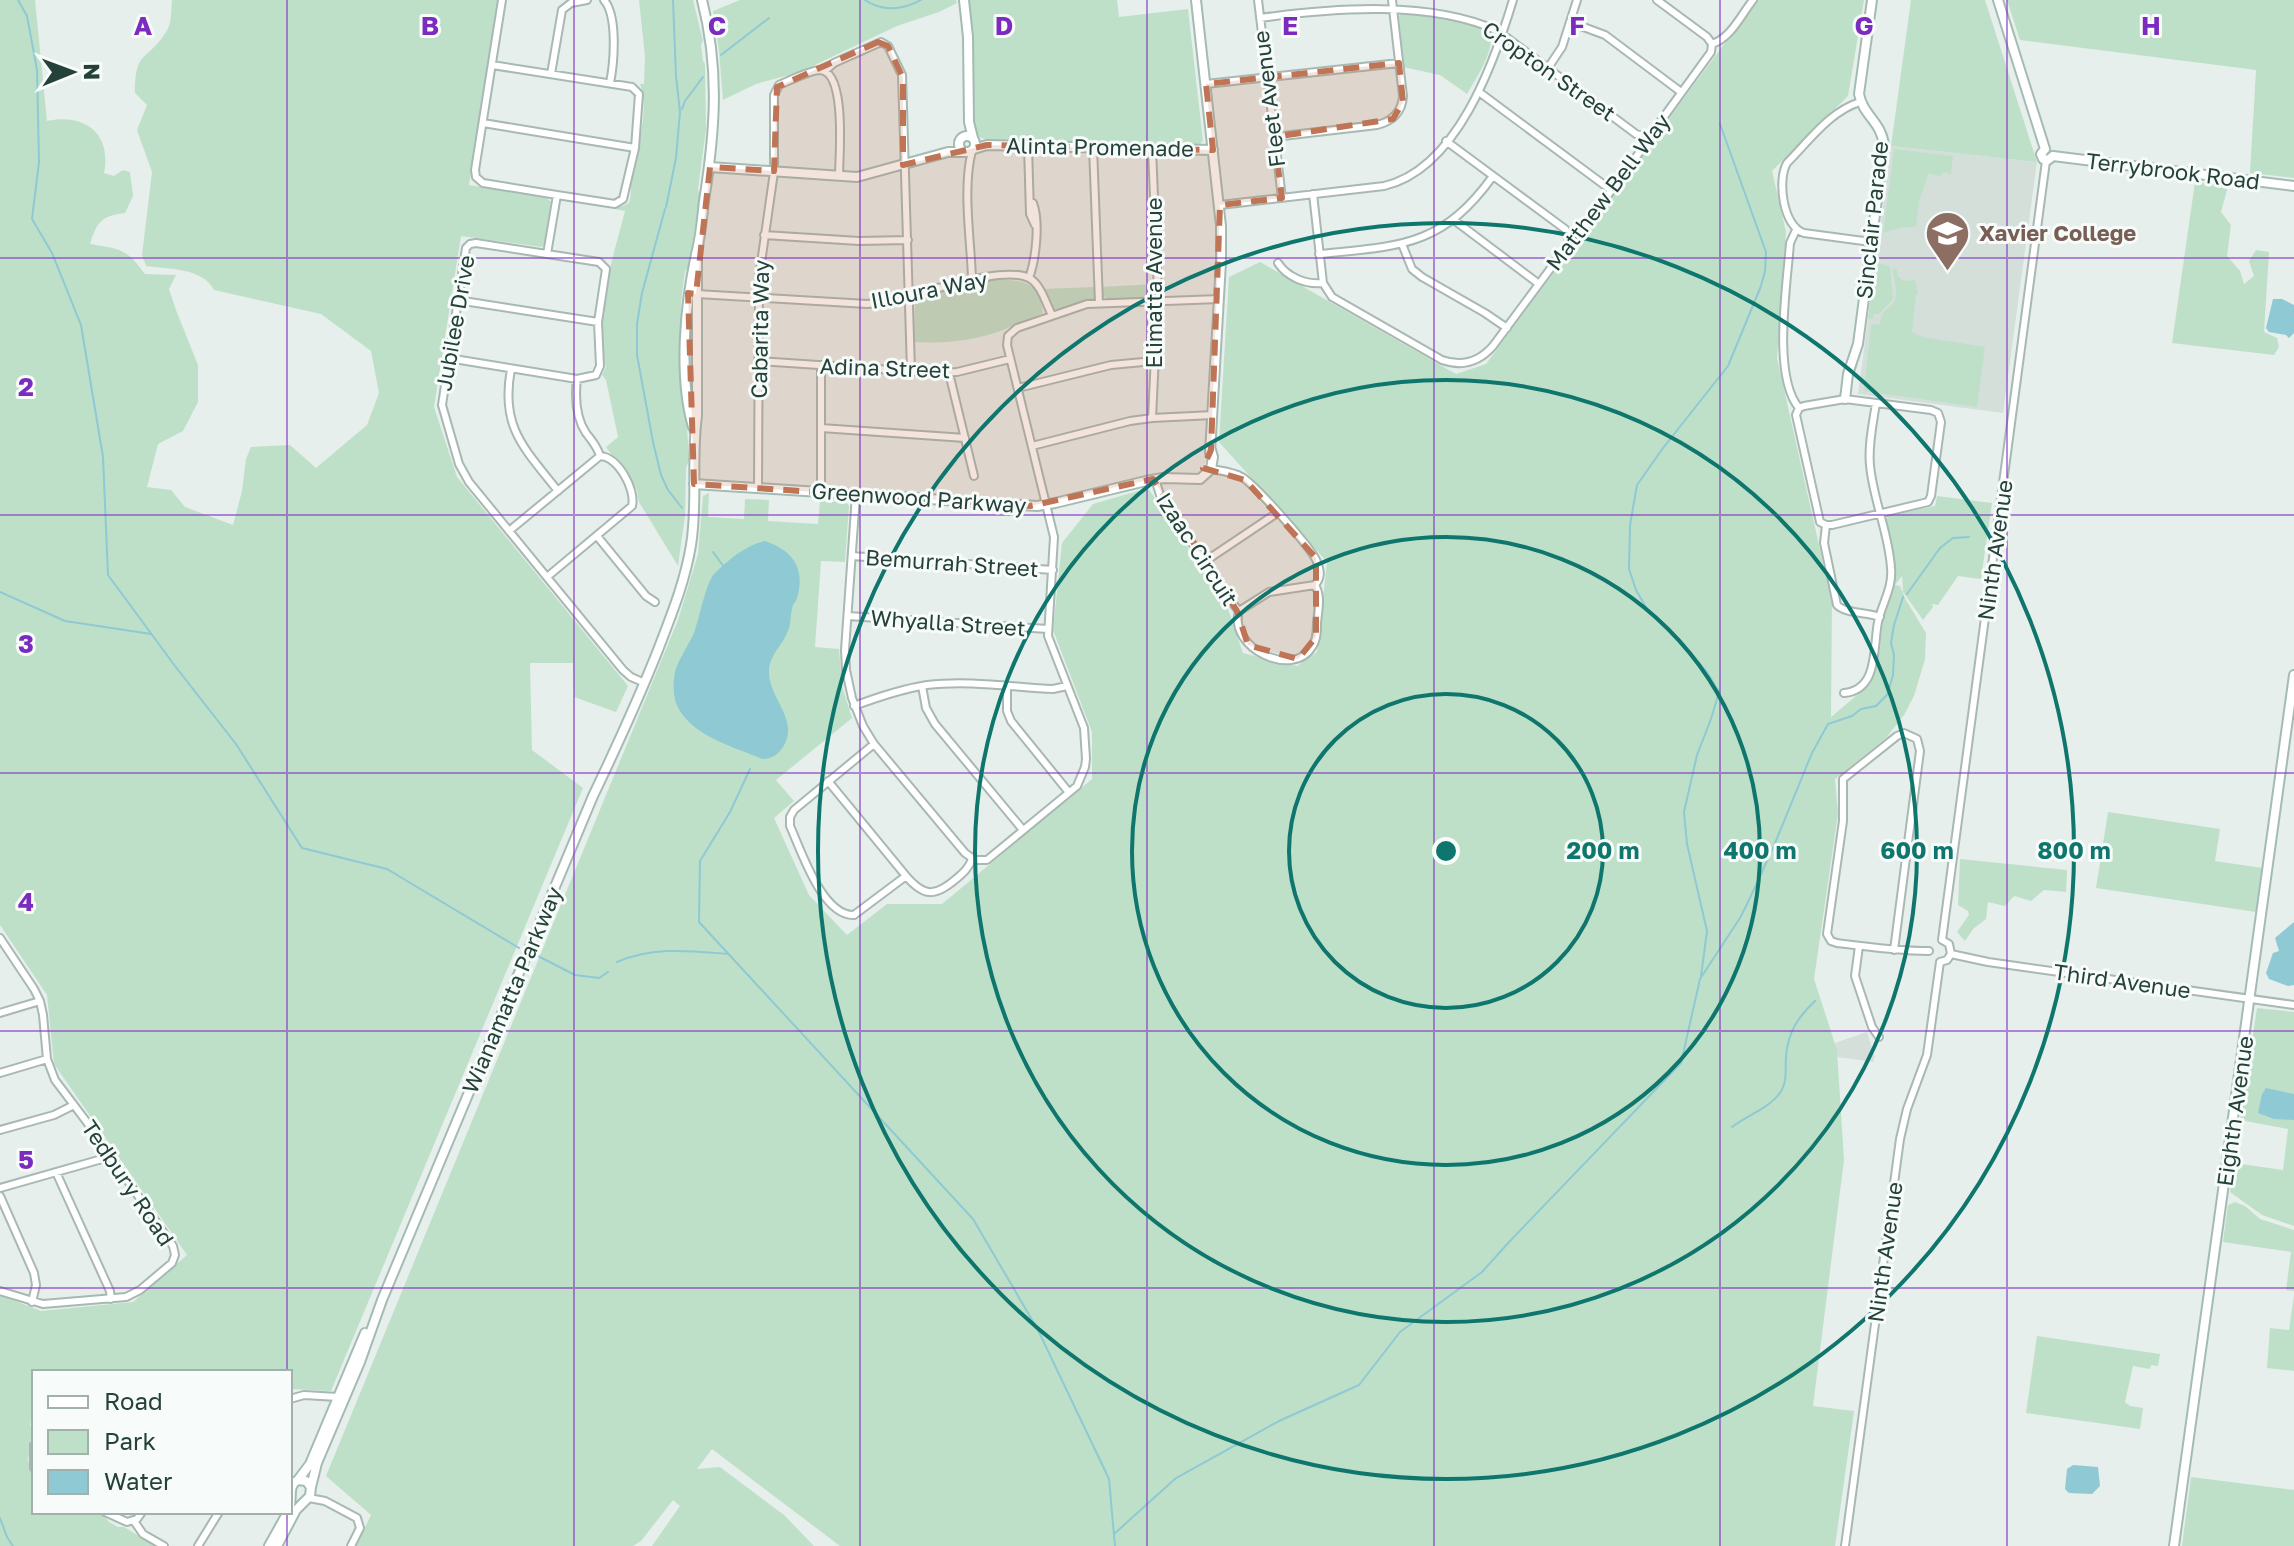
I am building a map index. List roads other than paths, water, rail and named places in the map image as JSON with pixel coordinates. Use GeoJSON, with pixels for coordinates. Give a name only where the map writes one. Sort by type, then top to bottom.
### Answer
{"type":"FeatureCollection","features":[{"type":"Feature","properties":{"kind":"street"},"geometry":{"type":"LineString","coordinates":[[492,65],[632,87],[639,94],[635,148],[621,202],[610,204],[478,180],[475,170],[502,0]]}},
{"type":"Feature","properties":{"kind":"street"},"geometry":{"type":"LineString","coordinates":[[551,74],[562,10],[571,3],[587,0]]}},
{"type":"Feature","properties":{"kind":"street"},"geometry":{"type":"LineString","coordinates":[[604,0],[610,10],[613,42],[610,83]]}},
{"type":"Feature","properties":{"kind":"street","name":"Wianamatta Parkway"},"geometry":{"type":"LineString","coordinates":[[295,1480],[310,1464],[382,1300],[588,809],[645,683],[686,568],[693,530],[695,432],[689,409],[686,372],[697,252],[715,118],[715,83],[702,0]]}},
{"type":"Feature","properties":{"kind":"street"},"geometry":{"type":"LineString","coordinates":[[964,0],[968,37],[972,279]]}},
{"type":"Feature","properties":{"kind":"street"},"geometry":{"type":"LineString","coordinates":[[1190,478],[1205,470],[1211,450],[1221,249],[1220,205],[1196,0]]}},
{"type":"Feature","properties":{"kind":"street","name":"Fleet Avenue"},"geometry":{"type":"LineString","coordinates":[[1258,0],[1282,198]]}},
{"type":"Feature","properties":{"kind":"street"},"geometry":{"type":"LineString","coordinates":[[1220,205],[1384,186],[1402,181],[1424,166],[1446,141],[1479,92],[1503,34],[1513,0]]}},
{"type":"Feature","properties":{"kind":"street"},"geometry":{"type":"LineString","coordinates":[[1548,68],[1562,47],[1577,0]]}},
{"type":"Feature","properties":{"kind":"street"},"geometry":{"type":"LineString","coordinates":[[1657,0],[1712,44]]}},
{"type":"Feature","properties":{"kind":"street"},"geometry":{"type":"LineString","coordinates":[[1666,7],[1671,0]]}},
{"type":"Feature","properties":{"kind":"street","name":"Matthew Bell Way"},"geometry":{"type":"LineString","coordinates":[[1323,283],[1327,292],[1338,301],[1449,363],[1467,363],[1481,357],[1507,328],[1569,243],[1569,235],[1585,226],[1639,153],[1644,136],[1655,129],[1711,52],[1712,44],[1728,34],[1753,0]]}},
{"type":"Feature","properties":{"kind":"street"},"geometry":{"type":"LineString","coordinates":[[1871,242],[1796,230],[1790,221],[1781,178],[1784,168],[1836,114],[1860,102],[1859,89],[1872,0]]}},
{"type":"Feature","properties":{"kind":"street"},"geometry":{"type":"LineString","coordinates":[[1998,0],[2045,149],[2041,156],[2050,158]]}},
{"type":"Feature","properties":{"kind":"street"},"geometry":{"type":"LineString","coordinates":[[1274,137],[1377,125],[1388,122],[1398,114],[1403,102],[1392,3]]}},
{"type":"Feature","properties":{"kind":"street","name":"Cropton Street"},"geometry":{"type":"LineString","coordinates":[[1260,18],[1392,3],[1480,21],[1503,34],[1636,134],[1644,136]]}},
{"type":"Feature","properties":{"kind":"street"},"geometry":{"type":"LineString","coordinates":[[1570,22],[1605,35],[1681,92]]}},
{"type":"Feature","properties":{"kind":"street"},"geometry":{"type":"LineString","coordinates":[[839,176],[839,100],[833,82],[825,71],[834,63],[881,42],[888,46],[903,78],[911,371]]}},
{"type":"Feature","properties":{"kind":"street"},"geometry":{"type":"LineString","coordinates":[[1206,84],[1399,63]]}},
{"type":"Feature","properties":{"kind":"street","name":"Cabarita Way"},"geometry":{"type":"LineString","coordinates":[[758,488],[759,297],[764,235],[774,172],[776,89],[782,84],[825,71]]}},
{"type":"Feature","properties":{"kind":"street"},"geometry":{"type":"LineString","coordinates":[[1479,92],[1611,190]]}},
{"type":"Feature","properties":{"kind":"street","name":"Sinclair Parade"},"geometry":{"type":"LineString","coordinates":[[1845,399],[1848,374],[1858,344],[1883,139],[1880,129],[1860,102]]}},
{"type":"Feature","properties":{"kind":"street"},"geometry":{"type":"LineString","coordinates":[[961,140],[969,122]]}},
{"type":"Feature","properties":{"kind":"street"},"geometry":{"type":"LineString","coordinates":[[483,123],[635,148]]}},
{"type":"Feature","properties":{"kind":"street"},"geometry":{"type":"LineString","coordinates":[[961,140],[966,136],[970,147]]}},
{"type":"Feature","properties":{"kind":"street","name":"Alinta Promenade"},"geometry":{"type":"LineString","coordinates":[[948,152],[961,140]]}},
{"type":"Feature","properties":{"kind":"street"},"geometry":{"type":"LineString","coordinates":[[1446,141],[1569,235]]}},
{"type":"Feature","properties":{"kind":"street","name":"Alinta Promenade"},"geometry":{"type":"LineString","coordinates":[[710,167],[863,176],[948,152],[987,145],[1213,150]]}},
{"type":"Feature","properties":{"kind":"street"},"geometry":{"type":"LineString","coordinates":[[1028,146],[1036,257],[1029,278],[1040,291],[1052,315]]}},
{"type":"Feature","properties":{"kind":"street"},"geometry":{"type":"LineString","coordinates":[[1093,147],[1099,303]]}},
{"type":"Feature","properties":{"kind":"street","name":"Elimatta Avenue"},"geometry":{"type":"LineString","coordinates":[[1152,149],[1158,301],[1152,418]]}},
{"type":"Feature","properties":{"kind":"street","name":"Terrybrook Road"},"geometry":{"type":"LineString","coordinates":[[2050,158],[2294,186]]}},
{"type":"Feature","properties":{"kind":"street","name":"Ninth Avenue"},"geometry":{"type":"LineString","coordinates":[[1942,940],[2050,158]]}},
{"type":"Feature","properties":{"kind":"street"},"geometry":{"type":"LineString","coordinates":[[1319,254],[1402,244],[1431,234],[1454,220],[1493,176]]}},
{"type":"Feature","properties":{"kind":"street"},"geometry":{"type":"LineString","coordinates":[[1278,263],[1281,269],[1305,283],[1323,283],[1313,194]]}},
{"type":"Feature","properties":{"kind":"street"},"geometry":{"type":"LineString","coordinates":[[448,358],[577,379],[593,377],[600,370],[598,322],[607,272],[599,262],[547,254],[557,195]]}},
{"type":"Feature","properties":{"kind":"street"},"geometry":{"type":"LineString","coordinates":[[1454,220],[1539,284]]}},
{"type":"Feature","properties":{"kind":"street"},"geometry":{"type":"LineString","coordinates":[[1796,230],[1790,243],[1783,356],[1792,399],[1799,408]]}},
{"type":"Feature","properties":{"kind":"street"},"geometry":{"type":"LineString","coordinates":[[764,235],[859,241],[908,240]]}},
{"type":"Feature","properties":{"kind":"street","name":"Jubilee Drive"},"geometry":{"type":"LineString","coordinates":[[547,254],[476,243],[465,250],[442,405],[444,418],[459,464],[469,482],[625,672],[645,683]]}},
{"type":"Feature","properties":{"kind":"street"},"geometry":{"type":"LineString","coordinates":[[1402,244],[1412,269],[1507,328]]}},
{"type":"Feature","properties":{"kind":"street","name":"Illoura Way"},"geometry":{"type":"LineString","coordinates":[[693,294],[867,304],[889,302],[972,279],[1029,278]]}},
{"type":"Feature","properties":{"kind":"street"},"geometry":{"type":"LineString","coordinates":[[856,495],[846,670],[854,706],[874,744],[972,859],[990,858],[1077,786],[1085,767],[1086,735],[1048,629],[1054,537],[1010,359],[1007,341],[1010,333],[1079,306],[1219,299]]}},
{"type":"Feature","properties":{"kind":"street"},"geometry":{"type":"LineString","coordinates":[[457,300],[598,322]]}},
{"type":"Feature","properties":{"kind":"street","name":"Adina Street"},"geometry":{"type":"LineString","coordinates":[[759,361],[949,373],[1010,359]]}},
{"type":"Feature","properties":{"kind":"street"},"geometry":{"type":"LineString","coordinates":[[1018,388],[1111,365],[1154,361]]}},
{"type":"Feature","properties":{"kind":"street"},"geometry":{"type":"LineString","coordinates":[[821,365],[821,492]]}},
{"type":"Feature","properties":{"kind":"street"},"geometry":{"type":"LineString","coordinates":[[511,369],[507,402],[516,434],[527,453],[558,491]]}},
{"type":"Feature","properties":{"kind":"street"},"geometry":{"type":"LineString","coordinates":[[949,373],[974,476]]}},
{"type":"Feature","properties":{"kind":"street"},"geometry":{"type":"LineString","coordinates":[[577,379],[576,395],[582,426],[597,446],[600,456]]}},
{"type":"Feature","properties":{"kind":"street"},"geometry":{"type":"LineString","coordinates":[[1845,399],[1934,411],[1941,422],[1929,501],[1826,525],[1820,522],[1796,420],[1799,408],[1845,399]]}},
{"type":"Feature","properties":{"kind":"street"},"geometry":{"type":"LineString","coordinates":[[1844,693],[1853,692],[1867,679],[1891,573],[1869,458],[1876,403]]}},
{"type":"Feature","properties":{"kind":"street"},"geometry":{"type":"LineString","coordinates":[[1032,446],[1152,418],[1213,415]]}},
{"type":"Feature","properties":{"kind":"street"},"geometry":{"type":"LineString","coordinates":[[821,428],[965,438]]}},
{"type":"Feature","properties":{"kind":"street"},"geometry":{"type":"LineString","coordinates":[[1211,450],[1211,469]]}},
{"type":"Feature","properties":{"kind":"street"},"geometry":{"type":"LineString","coordinates":[[509,531],[600,456]]}},
{"type":"Feature","properties":{"kind":"street"},"geometry":{"type":"LineString","coordinates":[[547,577],[630,508],[634,500],[622,473],[609,458],[600,456]]}},
{"type":"Feature","properties":{"kind":"street","name":"Greenwood Parkway"},"geometry":{"type":"LineString","coordinates":[[694,484],[1020,506],[1047,505],[1155,479],[1203,478],[1211,469]]}},
{"type":"Feature","properties":{"kind":"street","name":"Izaac Circuit"},"geometry":{"type":"LineString","coordinates":[[1155,479],[1160,495],[1239,611],[1237,619],[1248,645],[1258,652],[1281,659],[1298,659],[1309,651],[1315,641],[1320,595],[1315,585],[1320,573],[1316,558],[1242,478],[1211,469]]}},
{"type":"Feature","properties":{"kind":"street"},"geometry":{"type":"LineString","coordinates":[[1204,562],[1277,513]]}},
{"type":"Feature","properties":{"kind":"street"},"geometry":{"type":"LineString","coordinates":[[1826,525],[1824,547],[1837,605],[1845,611],[1866,612],[1880,617]]}},
{"type":"Feature","properties":{"kind":"street"},"geometry":{"type":"LineString","coordinates":[[597,536],[646,596],[655,602]]}},
{"type":"Feature","properties":{"kind":"street","name":"Bemurrah Street"},"geometry":{"type":"LineString","coordinates":[[852,556],[1053,570]]}},
{"type":"Feature","properties":{"kind":"street"},"geometry":{"type":"LineString","coordinates":[[1239,611],[1269,592],[1315,585]]}},
{"type":"Feature","properties":{"kind":"street","name":"Whyalla Street"},"geometry":{"type":"LineString","coordinates":[[848,616],[1048,629]]}},
{"type":"Feature","properties":{"kind":"street","name":"Eighth Avenue"},"geometry":{"type":"LineString","coordinates":[[2174,1546],[2294,675]]}},
{"type":"Feature","properties":{"kind":"street"},"geometry":{"type":"LineString","coordinates":[[854,706],[889,693],[922,686],[960,683],[1053,689],[1067,686]]}},
{"type":"Feature","properties":{"kind":"street"},"geometry":{"type":"LineString","coordinates":[[922,686],[926,708],[935,724],[1023,830]]}},
{"type":"Feature","properties":{"kind":"street"},"geometry":{"type":"LineString","coordinates":[[1007,686],[1007,711],[1011,721],[1067,790]]}},
{"type":"Feature","properties":{"kind":"street"},"geometry":{"type":"LineString","coordinates":[[1894,950],[1920,751],[1917,739],[1907,734],[1897,736],[1842,782],[1844,817],[1827,934],[1834,942],[1894,950],[1929,951]]}},
{"type":"Feature","properties":{"kind":"street"},"geometry":{"type":"LineString","coordinates":[[874,744],[794,810],[789,820],[790,826],[822,893],[847,915],[854,915],[906,876]]}},
{"type":"Feature","properties":{"kind":"street"},"geometry":{"type":"LineString","coordinates":[[1058,800],[1079,780]]}},
{"type":"Feature","properties":{"kind":"street"},"geometry":{"type":"LineString","coordinates":[[828,781],[920,890],[936,892],[947,886],[965,872],[972,859]]}},
{"type":"Feature","properties":{"kind":"street","name":"Tedbury Road"},"geometry":{"type":"LineString","coordinates":[[0,938],[2,947],[40,1001],[47,1059],[55,1080],[175,1252],[172,1263],[140,1290],[126,1297],[50,1304],[32,1302],[0,1291]]}},
{"type":"Feature","properties":{"kind":"street"},"geometry":{"type":"LineString","coordinates":[[1942,940],[1951,947],[1947,960],[1940,962],[1932,959],[1929,951],[1933,943],[1942,940]]}},
{"type":"Feature","properties":{"kind":"street"},"geometry":{"type":"LineString","coordinates":[[1859,946],[1855,976],[1872,1027],[1879,1037]]}},
{"type":"Feature","properties":{"kind":"street","name":"Third Avenue"},"geometry":{"type":"LineString","coordinates":[[1951,954],[1988,962],[2294,1005]]}},
{"type":"Feature","properties":{"kind":"street","name":"Ninth Avenue"},"geometry":{"type":"LineString","coordinates":[[1845,1546],[1900,1139],[1907,1109],[1927,1055],[1940,962]]}},
{"type":"Feature","properties":{"kind":"street"},"geometry":{"type":"LineString","coordinates":[[0,1013],[40,1001]]}},
{"type":"Feature","properties":{"kind":"street"},"geometry":{"type":"LineString","coordinates":[[0,1073],[47,1059]]}},
{"type":"Feature","properties":{"kind":"street"},"geometry":{"type":"LineString","coordinates":[[0,1130],[54,1115],[74,1105]]}},
{"type":"Feature","properties":{"kind":"street"},"geometry":{"type":"LineString","coordinates":[[0,1188],[102,1159],[109,1154]]}},
{"type":"Feature","properties":{"kind":"street"},"geometry":{"type":"LineString","coordinates":[[56,1172],[111,1299]]}},
{"type":"Feature","properties":{"kind":"street"},"geometry":{"type":"LineString","coordinates":[[0,1196],[34,1273],[32,1302]]}},
{"type":"Feature","properties":{"kind":"street","name":"Wianamatta Parkway"},"geometry":{"type":"LineString","coordinates":[[277,1546],[309,1493],[314,1472],[382,1300]]}},
{"type":"Feature","properties":{"kind":"street"},"geometry":{"type":"LineString","coordinates":[[292,1398],[304,1395],[338,1397]]}},
{"type":"Feature","properties":{"kind":"street"},"geometry":{"type":"LineString","coordinates":[[295,1480],[306,1481],[309,1493],[357,1518],[360,1528],[351,1546]]}},
{"type":"Feature","properties":{"kind":"street"},"geometry":{"type":"LineString","coordinates":[[292,1494],[296,1500],[309,1493]]}},
{"type":"Feature","properties":{"kind":"street"},"geometry":{"type":"LineString","coordinates":[[109,1514],[124,1522],[134,1521],[140,1514]]}},
{"type":"Feature","properties":{"kind":"street"},"geometry":{"type":"LineString","coordinates":[[198,1546],[218,1514]]}},
{"type":"Feature","properties":{"kind":"street"},"geometry":{"type":"LineString","coordinates":[[269,1546],[287,1514]]}},
{"type":"Feature","properties":{"kind":"street"},"geometry":{"type":"LineString","coordinates":[[134,1521],[143,1534],[164,1546]]}},
{"type":"Feature","properties":{"kind":"water"},"geometry":{"type":"Polygon","coordinates":[[[2273,299],[2282,299],[2294,305],[2294,333],[2289,338],[2269,332],[2266,328],[2273,299]]]}},
{"type":"Feature","properties":{"kind":"water"},"geometry":{"type":"Polygon","coordinates":[[[765,541],[789,555],[800,578],[788,630],[773,656],[769,672],[770,682],[786,719],[787,737],[777,754],[762,759],[713,738],[691,724],[676,703],[674,683],[676,668],[694,633],[705,593],[714,574],[738,554],[765,541]]]}},
{"type":"Feature","properties":{"kind":"water"},"geometry":{"type":"Polygon","coordinates":[[[2294,922],[2294,985],[2288,986],[2269,979],[2266,973],[2273,953],[2279,951],[2275,938],[2294,922]]]}},
{"type":"Feature","properties":{"kind":"water"},"geometry":{"type":"Polygon","coordinates":[[[2266,1088],[2294,1094],[2294,1120],[2274,1119],[2258,1113],[2266,1088]]]}},
{"type":"Feature","properties":{"kind":"water"},"geometry":{"type":"Polygon","coordinates":[[[2073,1465],[2098,1467],[2100,1486],[2092,1494],[2069,1493],[2065,1489],[2067,1469],[2073,1465]]]}},
{"type":"Feature","properties":{"kind":"waterway"},"geometry":{"type":"LineString","coordinates":[[18,0],[27,16],[37,70],[39,162],[32,219],[52,253],[81,325],[103,457],[108,575],[236,744],[302,848],[387,869],[519,948]]}},
{"type":"Feature","properties":{"kind":"waterway"},"geometry":{"type":"LineString","coordinates":[[666,207],[676,158],[680,112],[673,0]]}},
{"type":"Feature","properties":{"kind":"waterway"},"geometry":{"type":"LineString","coordinates":[[865,0],[893,8],[921,0]]}},
{"type":"Feature","properties":{"kind":"waterway"},"geometry":{"type":"LineString","coordinates":[[721,55],[769,18]]}},
{"type":"Feature","properties":{"kind":"waterway"},"geometry":{"type":"LineString","coordinates":[[682,109],[703,77]]}},
{"type":"Feature","properties":{"kind":"waterway"},"geometry":{"type":"LineString","coordinates":[[1701,976],[1707,931],[1687,844],[1684,812],[1697,755],[1719,692],[1707,672],[1647,609],[1629,569],[1630,525],[1637,485],[1728,366],[1765,271],[1766,252],[1720,124]]}},
{"type":"Feature","properties":{"kind":"waterway"},"geometry":{"type":"LineString","coordinates":[[665,209],[642,293],[637,324],[637,355],[661,475],[682,508]]}},
{"type":"Feature","properties":{"kind":"waterway"},"geometry":{"type":"LineString","coordinates":[[1907,594],[1940,548],[1953,538],[1969,537]]}},
{"type":"Feature","properties":{"kind":"waterway"},"geometry":{"type":"LineString","coordinates":[[713,552],[724,567]]}},
{"type":"Feature","properties":{"kind":"waterway"},"geometry":{"type":"LineString","coordinates":[[0,592],[65,621],[151,634]]}},
{"type":"Feature","properties":{"kind":"waterway"},"geometry":{"type":"LineString","coordinates":[[1114,1534],[1176,1478],[1279,1421],[1359,1385],[1400,1332],[1482,1272],[1681,1063],[1700,979],[1740,918],[1812,753],[1828,724],[1852,716],[1861,709],[1876,706],[1887,695],[1893,675],[1891,643],[1903,597]]}},
{"type":"Feature","properties":{"kind":"waterway"},"geometry":{"type":"LineString","coordinates":[[750,769],[730,812],[700,861],[699,922],[973,1219],[1038,1330],[1109,1479],[1115,1546]]}},
{"type":"Feature","properties":{"kind":"waterway"},"geometry":{"type":"LineString","coordinates":[[617,962],[658,952],[729,954]]}},
{"type":"Feature","properties":{"kind":"waterway"},"geometry":{"type":"LineString","coordinates":[[534,954],[575,975],[599,978],[608,972]]}},
{"type":"Feature","properties":{"kind":"waterway"},"geometry":{"type":"LineString","coordinates":[[1732,1127],[1769,1104],[1782,1090],[1792,1032],[1815,1001]]}},
{"type":"Feature","properties":{"kind":"waterway"},"geometry":{"type":"LineString","coordinates":[[0,1518],[13,1546]]}},
{"type":"Feature","properties":{"kind":"place","name":"Xavier College"},"geometry":{"type":"Point","coordinates":[1948,272]}}]}
